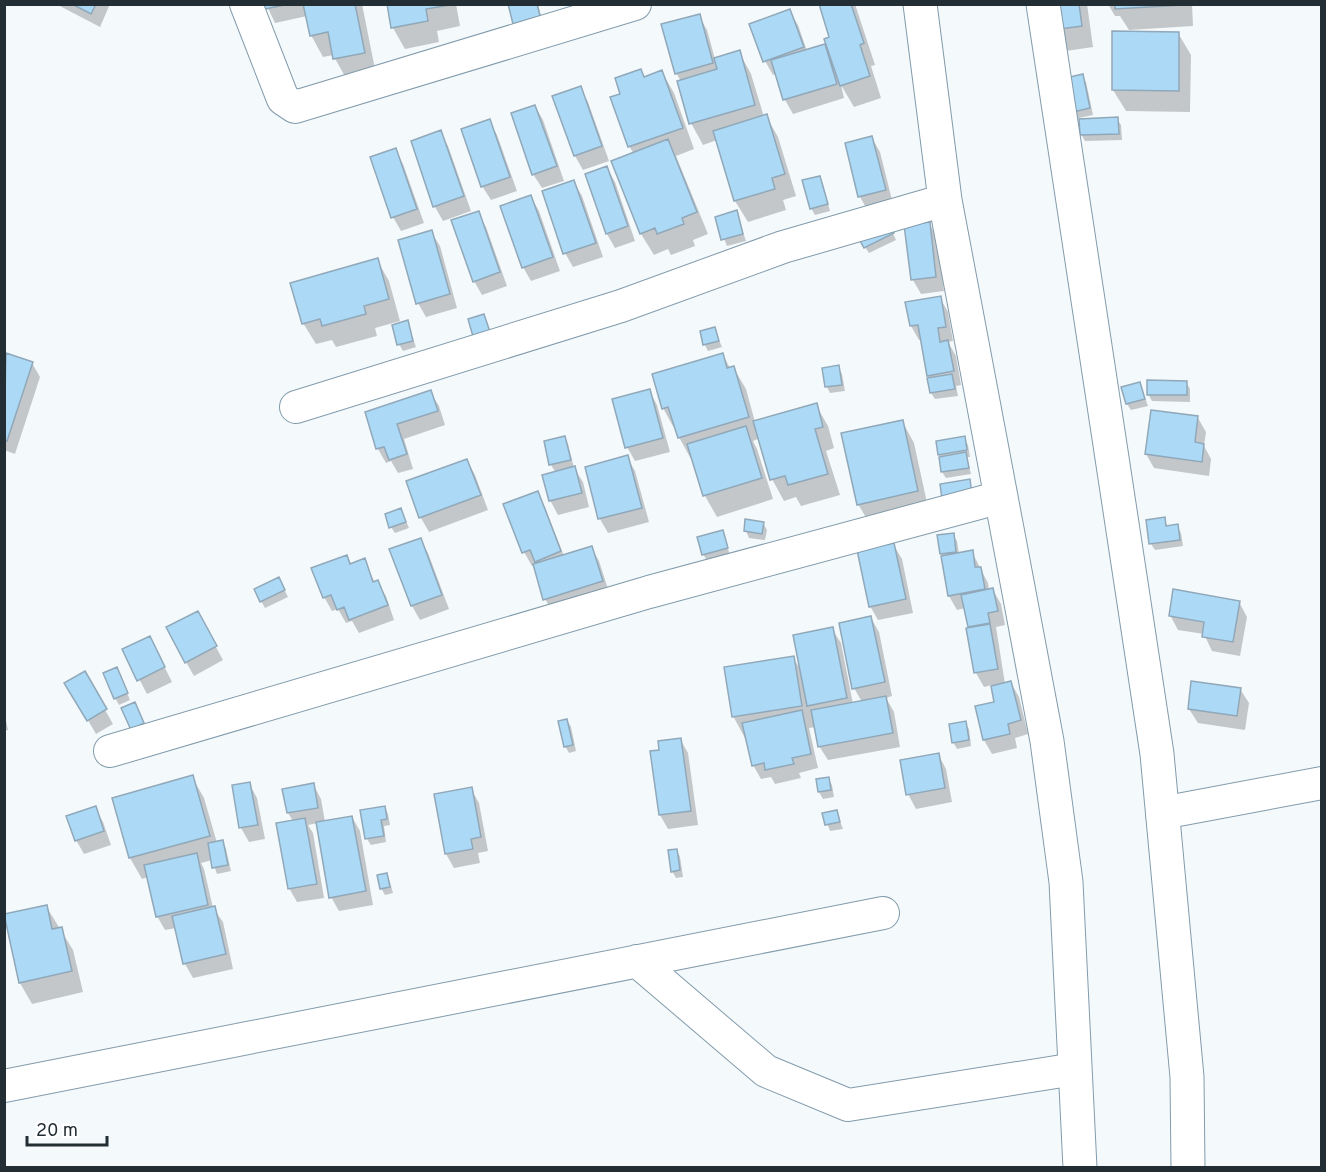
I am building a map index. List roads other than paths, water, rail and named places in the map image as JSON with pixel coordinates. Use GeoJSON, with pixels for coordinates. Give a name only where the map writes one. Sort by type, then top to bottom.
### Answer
{"type":"FeatureCollection","features":[{"type":"Feature","properties":{"kind":"street"},"geometry":{"type":"LineString","coordinates":[[246,4],[283,99],[295,107],[635,4]]}},
{"type":"Feature","properties":{"kind":"street"},"geometry":{"type":"LineString","coordinates":[[920,4],[945,200],[1047,741],[1066,882],[1080,1167]]}},
{"type":"Feature","properties":{"kind":"street"},"geometry":{"type":"LineString","coordinates":[[1043,4],[1157,754],[1187,1077],[1188,1167]]}},
{"type":"Feature","properties":{"kind":"street"},"geometry":{"type":"LineString","coordinates":[[296,407],[621,306],[783,247],[945,200]]}},
{"type":"Feature","properties":{"kind":"street"},"geometry":{"type":"LineString","coordinates":[[110,751],[649,592],[1001,497]]}},
{"type":"Feature","properties":{"kind":"street"},"geometry":{"type":"LineString","coordinates":[[1162,813],[1322,783]]}},
{"type":"Feature","properties":{"kind":"street"},"geometry":{"type":"LineString","coordinates":[[4,1086],[883,913]]}},
{"type":"Feature","properties":{"kind":"street"},"geometry":{"type":"LineString","coordinates":[[637,961],[766,1071],[848,1105],[1075,1069]]}}]}
